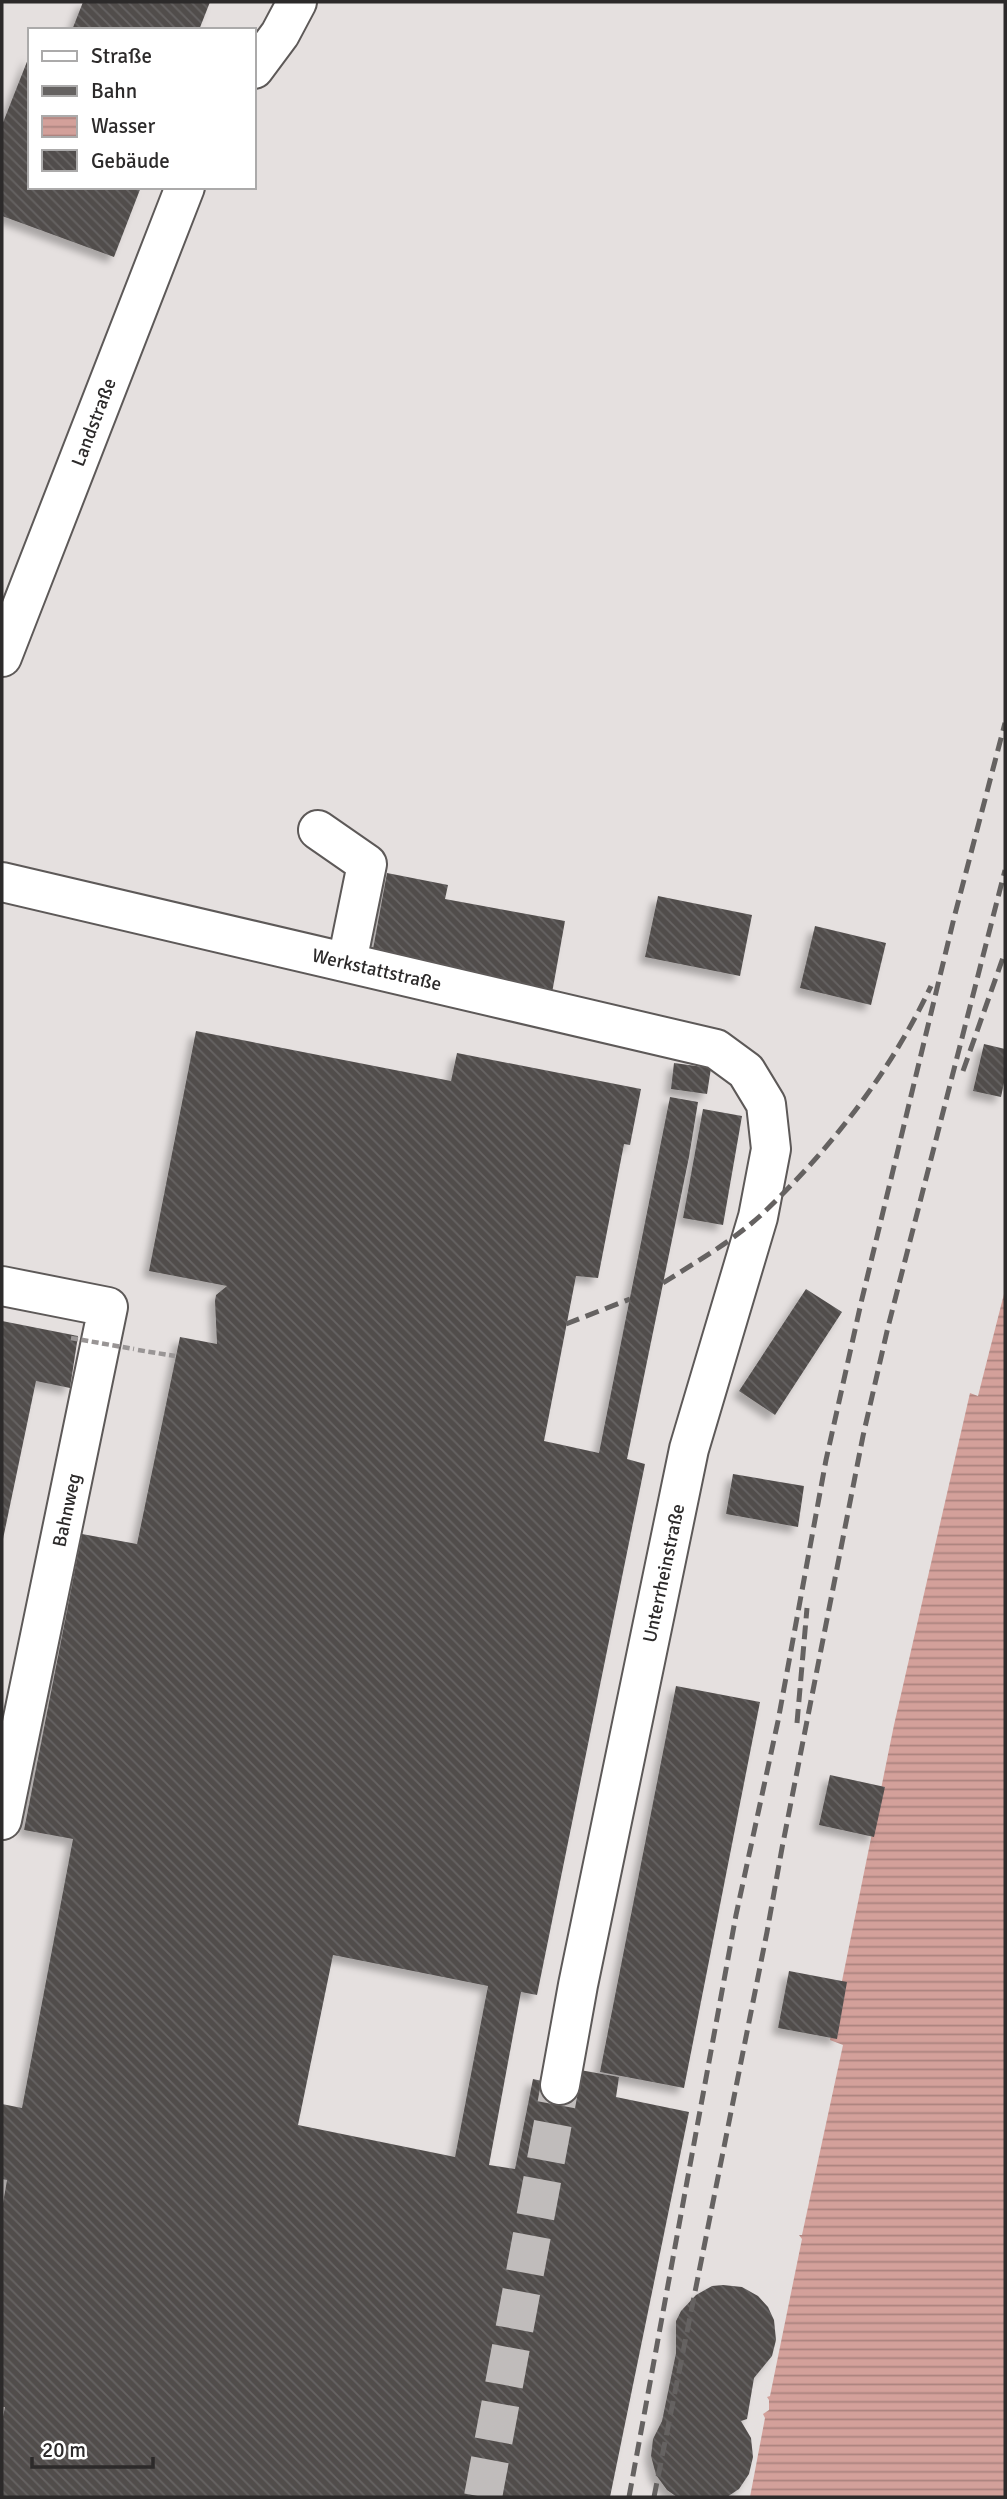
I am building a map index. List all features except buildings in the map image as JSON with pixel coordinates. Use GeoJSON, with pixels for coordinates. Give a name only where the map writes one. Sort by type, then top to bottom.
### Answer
{"type":"FeatureCollection","features":[{"type":"Feature","properties":{"kind":"lane"},"geometry":{"type":"LineString","coordinates":[[256,66],[280,34],[298,2]]}},
{"type":"Feature","properties":{"kind":"lane","name":"Landstraße"},"geometry":{"type":"LineString","coordinates":[[2,657],[184,189]]}},
{"type":"Feature","properties":{"kind":"lane"},"geometry":{"type":"LineString","coordinates":[[318,831],[367,864],[346,962]]}},
{"type":"Feature","properties":{"kind":"lane","name":"Werkstattstraße"},"geometry":{"type":"LineString","coordinates":[[2,882],[716,1049],[746,1071]]}},
{"type":"Feature","properties":{"kind":"lane","name":"Unterrheinstraße"},"geometry":{"type":"LineString","coordinates":[[560,2085],[578,1985],[689,1449],[758,1217],[771,1149],[766,1104],[746,1071]]}},
{"type":"Feature","properties":{"kind":"lane","name":"Bahnweg"},"geometry":{"type":"LineString","coordinates":[[2,1286],[108,1307],[2,1819]]}},
{"type":"Feature","properties":{"kind":"path"},"geometry":{"type":"LineString","coordinates":[[71,1338],[174,1356]]}},
{"type":"Feature","properties":{"kind":"water"},"geometry":{"type":"Polygon","coordinates":[[[1005,1290],[1005,2497],[750,2497],[765,2418],[763,2414],[769,2410],[767,2397],[770,2396],[802,2239],[799,2235],[802,2235],[843,2045],[830,2040],[894,1725],[970,1393],[978,1396],[1005,1290]]]}},
{"type":"Feature","properties":{"kind":"tunnel"},"geometry":{"type":"LineString","coordinates":[[483,2497],[560,2085]]}},
{"type":"Feature","properties":{"kind":"railway"},"geometry":{"type":"LineString","coordinates":[[629,2497],[736,1915],[778,1721],[826,1460],[954,918],[1005,723]]}},
{"type":"Feature","properties":{"kind":"railway"},"geometry":{"type":"LineString","coordinates":[[654,2497],[863,1436],[888,1327],[1005,870]]}},
{"type":"Feature","properties":{"kind":"railway"},"geometry":{"type":"LineString","coordinates":[[963,1071],[1005,952]]}},
{"type":"Feature","properties":{"kind":"railway"},"geometry":{"type":"LineString","coordinates":[[663,1283],[749,1225],[786,1191],[834,1137],[877,1080],[931,986]]}},
{"type":"Feature","properties":{"kind":"railway"},"geometry":{"type":"LineString","coordinates":[[566,1324],[630,1299]]}},
{"type":"Feature","properties":{"kind":"railway"},"geometry":{"type":"LineString","coordinates":[[797,1723],[807,1608]]}}]}
